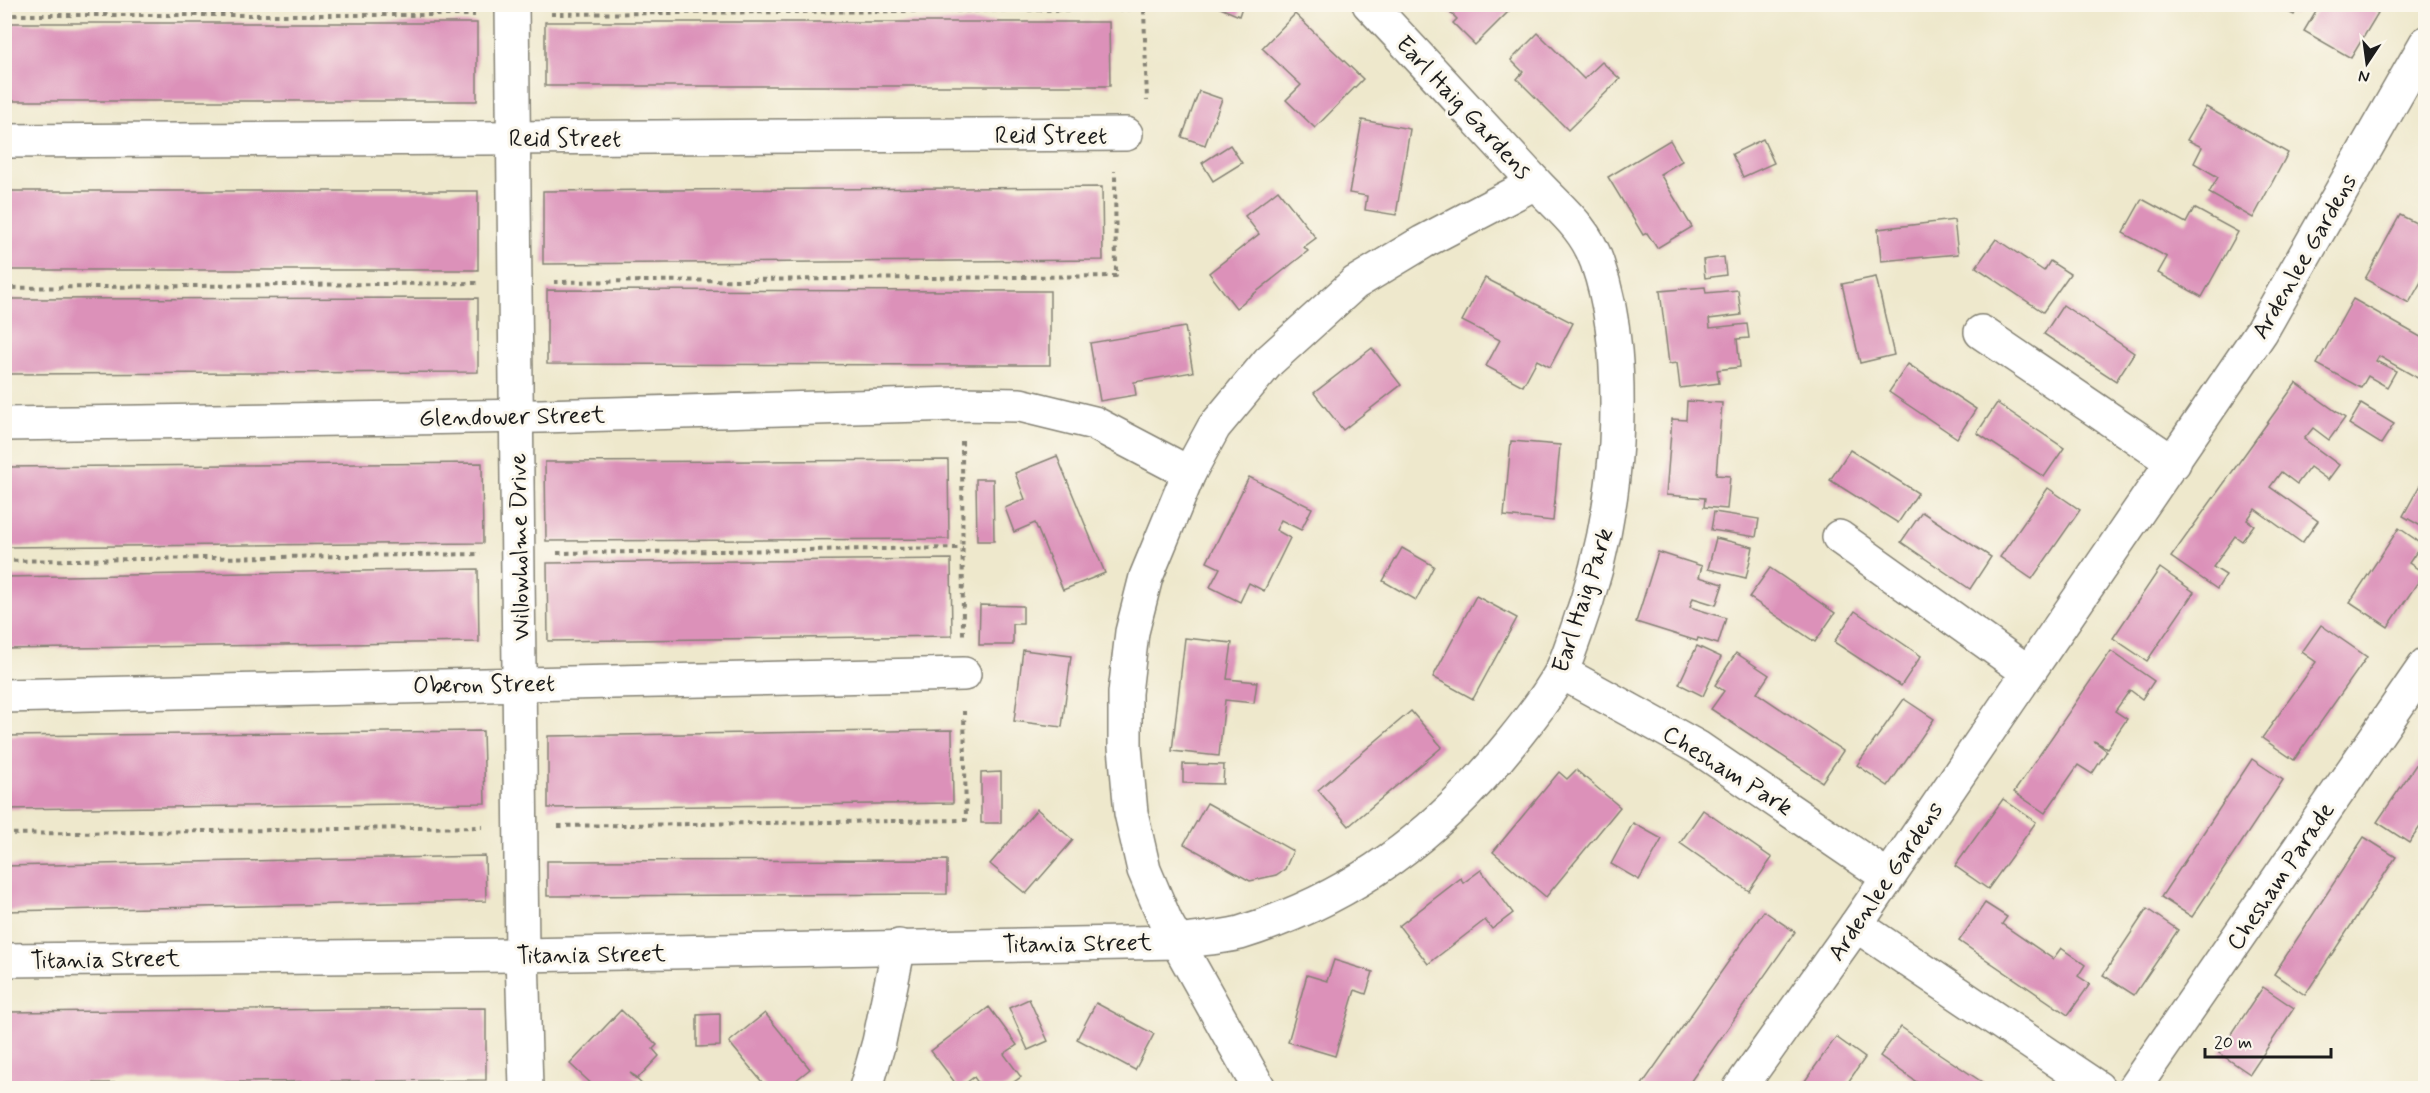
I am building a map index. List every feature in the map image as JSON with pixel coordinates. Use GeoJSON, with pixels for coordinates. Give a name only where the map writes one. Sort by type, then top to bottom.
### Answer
{"type":"FeatureCollection","features":[{"type":"Feature","properties":{"kind":"street","name":"Earl Haig Gardens"},"geometry":{"type":"LineString","coordinates":[[1368,4],[1535,183]]}},
{"type":"Feature","properties":{"kind":"street","name":"Willowholme Drive"},"geometry":{"type":"LineString","coordinates":[[513,10],[522,955],[526,1089]]}},
{"type":"Feature","properties":{"kind":"street","name":"Ardenlee Gardens"},"geometry":{"type":"LineString","coordinates":[[1740,1089],[2174,464],[2261,332],[2426,43]]}},
{"type":"Feature","properties":{"kind":"street","name":"Reid Street"},"geometry":{"type":"LineString","coordinates":[[4,141],[1126,134]]}},
{"type":"Feature","properties":{"kind":"street"},"geometry":{"type":"LineString","coordinates":[[1258,1089],[1166,922],[1144,870],[1134,825],[1125,747],[1125,693],[1132,632],[1146,577],[1189,473],[1214,427],[1269,361],[1355,283],[1423,242],[1535,183]]}},
{"type":"Feature","properties":{"kind":"street","name":"Earl Haig Park"},"geometry":{"type":"LineString","coordinates":[[1177,942],[1236,934],[1288,916],[1367,876],[1416,843],[1477,785],[1522,729],[1561,672],[1598,566],[1608,523],[1617,424],[1616,364],[1609,308],[1597,260],[1573,218],[1535,183]]}},
{"type":"Feature","properties":{"kind":"street"},"geometry":{"type":"LineString","coordinates":[[1981,332],[2174,464]]}},
{"type":"Feature","properties":{"kind":"street","name":"Glendower Street"},"geometry":{"type":"LineString","coordinates":[[4,424],[517,417],[961,404],[1020,405],[1094,423],[1189,473]]}},
{"type":"Feature","properties":{"kind":"street"},"geometry":{"type":"LineString","coordinates":[[1839,537],[2028,672]]}},
{"type":"Feature","properties":{"kind":"street","name":"Chesham Parade"},"geometry":{"type":"LineString","coordinates":[[2134,1089],[2426,664]]}},
{"type":"Feature","properties":{"kind":"street","name":"Chesham Park"},"geometry":{"type":"LineString","coordinates":[[1561,672],[1697,747],[1888,877]]}},
{"type":"Feature","properties":{"kind":"street","name":"Oberon Street"},"geometry":{"type":"LineString","coordinates":[[4,696],[964,674]]}},
{"type":"Feature","properties":{"kind":"street"},"geometry":{"type":"LineString","coordinates":[[1856,925],[2098,1089]]}},
{"type":"Feature","properties":{"kind":"street","name":"Titania Street"},"geometry":{"type":"LineString","coordinates":[[4,960],[522,955],[1177,942]]}},
{"type":"Feature","properties":{"kind":"street"},"geometry":{"type":"LineString","coordinates":[[866,1089],[879,1042],[899,946]]}},
{"type":"Feature","properties":{"kind":"path"},"geometry":{"type":"LineString","coordinates":[[4,15],[513,10],[1144,9],[1147,111],[1126,134],[1114,169],[1116,276],[4,288]]}},
{"type":"Feature","properties":{"kind":"path"},"geometry":{"type":"LineString","coordinates":[[961,404],[964,674]]}},
{"type":"Feature","properties":{"kind":"building"},"geometry":{"type":"Polygon","coordinates":[[[1211,4],[1243,4],[1239,16],[1211,4]]]}},
{"type":"Feature","properties":{"kind":"building"},"geometry":{"type":"Polygon","coordinates":[[[1442,4],[1513,4],[1514,6],[1475,45],[1453,23],[1457,19],[1442,4]]]}},
{"type":"Feature","properties":{"kind":"building"},"geometry":{"type":"Polygon","coordinates":[[[2320,4],[2364,4],[2378,13],[2351,58],[2304,31],[2320,4]]]}},
{"type":"Feature","properties":{"kind":"building"},"geometry":{"type":"Polygon","coordinates":[[[2274,5],[2299,5],[2294,15],[2274,5]]]}},
{"type":"Feature","properties":{"kind":"building"},"geometry":{"type":"Polygon","coordinates":[[[1295,14],[1363,79],[1315,128],[1286,100],[1301,85],[1262,48],[1295,14]]]}},
{"type":"Feature","properties":{"kind":"building"},"geometry":{"type":"Polygon","coordinates":[[[545,22],[1109,22],[1110,86],[545,86],[545,22]]]}},
{"type":"Feature","properties":{"kind":"building"},"geometry":{"type":"Polygon","coordinates":[[[4,23],[477,23],[477,101],[4,101],[4,23]]]}},
{"type":"Feature","properties":{"kind":"building"},"geometry":{"type":"Polygon","coordinates":[[[1538,33],[1584,79],[1602,62],[1620,79],[1568,130],[1517,79],[1523,72],[1511,60],[1538,33]]]}},
{"type":"Feature","properties":{"kind":"building"},"geometry":{"type":"Polygon","coordinates":[[[1199,91],[1222,99],[1205,145],[1182,137],[1199,91]]]}},
{"type":"Feature","properties":{"kind":"building"},"geometry":{"type":"Polygon","coordinates":[[[2206,107],[2288,153],[2253,218],[2209,193],[2218,177],[2194,163],[2202,147],[2187,140],[2206,107]]]}},
{"type":"Feature","properties":{"kind":"building"},"geometry":{"type":"Polygon","coordinates":[[[1362,120],[1410,129],[1396,215],[1365,210],[1367,196],[1349,193],[1362,120]]]}},
{"type":"Feature","properties":{"kind":"building"},"geometry":{"type":"Polygon","coordinates":[[[1763,139],[1774,163],[1743,177],[1732,154],[1763,139]]]}},
{"type":"Feature","properties":{"kind":"building"},"geometry":{"type":"Polygon","coordinates":[[[1670,140],[1682,161],[1660,174],[1692,227],[1657,248],[1647,233],[1643,235],[1608,177],[1670,140]]]}},
{"type":"Feature","properties":{"kind":"building"},"geometry":{"type":"Polygon","coordinates":[[[1230,145],[1242,163],[1213,181],[1202,163],[1230,145]]]}},
{"type":"Feature","properties":{"kind":"building"},"geometry":{"type":"Polygon","coordinates":[[[1102,187],[1103,260],[543,264],[543,191],[1102,187]]]}},
{"type":"Feature","properties":{"kind":"building"},"geometry":{"type":"Polygon","coordinates":[[[1278,190],[1316,238],[1304,247],[1308,251],[1236,308],[1209,273],[1259,234],[1245,216],[1278,190]]]}},
{"type":"Feature","properties":{"kind":"building"},"geometry":{"type":"Polygon","coordinates":[[[4,191],[478,191],[478,270],[4,270],[4,191]]]}},
{"type":"Feature","properties":{"kind":"building"},"geometry":{"type":"Polygon","coordinates":[[[2142,199],[2186,223],[2194,208],[2238,232],[2202,297],[2158,273],[2167,257],[2123,233],[2142,199]]]}},
{"type":"Feature","properties":{"kind":"building"},"geometry":{"type":"Polygon","coordinates":[[[2400,215],[2426,228],[2426,273],[2409,303],[2365,279],[2400,215]]]}},
{"type":"Feature","properties":{"kind":"building"},"geometry":{"type":"Polygon","coordinates":[[[1954,220],[1958,254],[1881,261],[1878,229],[1954,220]]]}},
{"type":"Feature","properties":{"kind":"building"},"geometry":{"type":"Polygon","coordinates":[[[1996,239],[2044,271],[2050,261],[2070,274],[2043,312],[1976,267],[1996,239]]]}},
{"type":"Feature","properties":{"kind":"building"},"geometry":{"type":"Polygon","coordinates":[[[1724,257],[1726,275],[1705,278],[1703,260],[1724,257]]]}},
{"type":"Feature","properties":{"kind":"building"},"geometry":{"type":"Polygon","coordinates":[[[1876,277],[1894,355],[1860,363],[1842,284],[1876,277]]]}},
{"type":"Feature","properties":{"kind":"building"},"geometry":{"type":"Polygon","coordinates":[[[1485,278],[1573,323],[1550,367],[1537,360],[1523,386],[1486,366],[1500,340],[1462,321],[1485,278]]]}},
{"type":"Feature","properties":{"kind":"building"},"geometry":{"type":"Polygon","coordinates":[[[1705,287],[1706,293],[1738,290],[1741,315],[1709,319],[1710,328],[1747,324],[1749,338],[1737,339],[1740,367],[1717,370],[1719,383],[1680,388],[1677,363],[1669,364],[1660,291],[1705,287]]]}},
{"type":"Feature","properties":{"kind":"building"},"geometry":{"type":"Polygon","coordinates":[[[547,290],[1050,291],[1050,365],[547,364],[547,290]]]}},
{"type":"Feature","properties":{"kind":"building"},"geometry":{"type":"Polygon","coordinates":[[[478,298],[478,372],[5,374],[5,299],[478,298]]]}},
{"type":"Feature","properties":{"kind":"building"},"geometry":{"type":"Polygon","coordinates":[[[2353,299],[2426,340],[2426,372],[2421,380],[2379,356],[2376,361],[2396,371],[2387,387],[2368,376],[2361,388],[2317,364],[2353,299]]]}},
{"type":"Feature","properties":{"kind":"building"},"geometry":{"type":"Polygon","coordinates":[[[2063,305],[2134,353],[2116,381],[2044,334],[2063,305]]]}},
{"type":"Feature","properties":{"kind":"building"},"geometry":{"type":"Polygon","coordinates":[[[1185,327],[1193,372],[1134,382],[1136,395],[1100,401],[1090,343],[1185,327]]]}},
{"type":"Feature","properties":{"kind":"building"},"geometry":{"type":"Polygon","coordinates":[[[1372,348],[1401,385],[1343,430],[1314,393],[1372,348]]]}},
{"type":"Feature","properties":{"kind":"building"},"geometry":{"type":"Polygon","coordinates":[[[1908,364],[1976,409],[1957,438],[1889,392],[1908,364]]]}},
{"type":"Feature","properties":{"kind":"building"},"geometry":{"type":"Polygon","coordinates":[[[2296,383],[2345,418],[2329,440],[2313,428],[2304,439],[2339,465],[2328,480],[2310,467],[2297,484],[2281,472],[2270,487],[2318,521],[2302,543],[2255,509],[2247,520],[2254,525],[2242,541],[2235,536],[2213,567],[2226,575],[2217,589],[2171,557],[2296,383]]]}},
{"type":"Feature","properties":{"kind":"building"},"geometry":{"type":"Polygon","coordinates":[[[1687,401],[1722,403],[1716,475],[1730,476],[1727,509],[1704,507],[1705,498],[1666,495],[1672,419],[1686,420],[1687,401]]]}},
{"type":"Feature","properties":{"kind":"building"},"geometry":{"type":"Polygon","coordinates":[[[1997,403],[2064,448],[2044,477],[1977,433],[1997,403]]]}},
{"type":"Feature","properties":{"kind":"building"},"geometry":{"type":"Polygon","coordinates":[[[2361,404],[2394,424],[2381,444],[2349,424],[2361,404]]]}},
{"type":"Feature","properties":{"kind":"building"},"geometry":{"type":"Polygon","coordinates":[[[1511,441],[1560,445],[1553,521],[1504,516],[1511,441]]]}},
{"type":"Feature","properties":{"kind":"building"},"geometry":{"type":"Polygon","coordinates":[[[1850,450],[1918,493],[1898,523],[1830,480],[1850,450]]]}},
{"type":"Feature","properties":{"kind":"building"},"geometry":{"type":"Polygon","coordinates":[[[1057,456],[1105,573],[1063,590],[1035,523],[1014,532],[1005,508],[1025,499],[1015,473],[1057,456]]]}},
{"type":"Feature","properties":{"kind":"building"},"geometry":{"type":"Polygon","coordinates":[[[948,460],[949,539],[546,541],[545,462],[948,460]]]}},
{"type":"Feature","properties":{"kind":"building"},"geometry":{"type":"Polygon","coordinates":[[[482,463],[483,543],[4,547],[4,467],[482,463]]]}},
{"type":"Feature","properties":{"kind":"building"},"geometry":{"type":"Polygon","coordinates":[[[2426,474],[2426,529],[2403,516],[2426,474]]]}},
{"type":"Feature","properties":{"kind":"building"},"geometry":{"type":"Polygon","coordinates":[[[1249,477],[1312,508],[1301,530],[1281,520],[1276,530],[1290,538],[1264,591],[1249,583],[1240,602],[1210,587],[1220,568],[1207,562],[1249,477]]]}},
{"type":"Feature","properties":{"kind":"building"},"geometry":{"type":"Polygon","coordinates":[[[976,479],[993,479],[994,541],[977,541],[976,479]]]}},
{"type":"Feature","properties":{"kind":"building"},"geometry":{"type":"Polygon","coordinates":[[[2048,488],[2080,510],[2032,579],[2000,557],[2048,488]]]}},
{"type":"Feature","properties":{"kind":"building"},"geometry":{"type":"Polygon","coordinates":[[[1714,512],[1759,519],[1756,537],[1711,530],[1714,512]]]}},
{"type":"Feature","properties":{"kind":"building"},"geometry":{"type":"Polygon","coordinates":[[[1922,512],[1991,557],[1970,589],[1901,542],[1922,512]]]}},
{"type":"Feature","properties":{"kind":"building"},"geometry":{"type":"Polygon","coordinates":[[[2399,528],[2422,544],[2409,563],[2424,573],[2388,627],[2350,602],[2399,528]]]}},
{"type":"Feature","properties":{"kind":"building"},"geometry":{"type":"Polygon","coordinates":[[[1716,538],[1753,547],[1746,578],[1708,569],[1716,538]]]}},
{"type":"Feature","properties":{"kind":"building"},"geometry":{"type":"Polygon","coordinates":[[[1402,548],[1434,566],[1416,600],[1383,581],[1402,548]]]}},
{"type":"Feature","properties":{"kind":"building"},"geometry":{"type":"Polygon","coordinates":[[[1658,552],[1702,566],[1699,577],[1723,584],[1716,605],[1693,598],[1690,607],[1726,618],[1718,644],[1698,638],[1697,641],[1636,622],[1658,552]]]}},
{"type":"Feature","properties":{"kind":"building"},"geometry":{"type":"Polygon","coordinates":[[[951,559],[952,636],[548,641],[547,563],[951,559]]]}},
{"type":"Feature","properties":{"kind":"building"},"geometry":{"type":"Polygon","coordinates":[[[1770,568],[1835,613],[1815,642],[1749,597],[1770,568]]]}},
{"type":"Feature","properties":{"kind":"building"},"geometry":{"type":"Polygon","coordinates":[[[2160,568],[2194,592],[2147,661],[2113,638],[2160,568]]]}},
{"type":"Feature","properties":{"kind":"building"},"geometry":{"type":"Polygon","coordinates":[[[478,569],[479,642],[4,649],[4,577],[478,569]]]}},
{"type":"Feature","properties":{"kind":"building"},"geometry":{"type":"Polygon","coordinates":[[[1476,596],[1517,618],[1473,699],[1433,677],[1476,596]]]}},
{"type":"Feature","properties":{"kind":"building"},"geometry":{"type":"Polygon","coordinates":[[[980,605],[1023,606],[1023,624],[1013,624],[1013,645],[979,645],[980,605]]]}},
{"type":"Feature","properties":{"kind":"building"},"geometry":{"type":"Polygon","coordinates":[[[1855,611],[1921,656],[1901,686],[1834,642],[1855,611]]]}},
{"type":"Feature","properties":{"kind":"building"},"geometry":{"type":"Polygon","coordinates":[[[2321,625],[2367,657],[2294,760],[2262,738],[2316,662],[2302,652],[2321,625]]]}},
{"type":"Feature","properties":{"kind":"building"},"geometry":{"type":"Polygon","coordinates":[[[1185,638],[1232,643],[1227,679],[1257,682],[1254,703],[1225,700],[1219,756],[1172,751],[1185,638]]]}},
{"type":"Feature","properties":{"kind":"building"},"geometry":{"type":"Polygon","coordinates":[[[1697,646],[1721,657],[1703,696],[1679,684],[1697,646]]]}},
{"type":"Feature","properties":{"kind":"building"},"geometry":{"type":"Polygon","coordinates":[[[1023,650],[1071,656],[1062,727],[1014,721],[1023,650]]]}},
{"type":"Feature","properties":{"kind":"building"},"geometry":{"type":"Polygon","coordinates":[[[2111,651],[2154,681],[2142,699],[2130,690],[2115,711],[2127,719],[2107,748],[2094,741],[2107,751],[2092,774],[2078,765],[2045,813],[2014,792],[2111,651]]]}},
{"type":"Feature","properties":{"kind":"building"},"geometry":{"type":"Polygon","coordinates":[[[1736,653],[1769,675],[1757,693],[1843,751],[1822,782],[1711,709],[1724,691],[1715,685],[1736,653]]]}},
{"type":"Feature","properties":{"kind":"building"},"geometry":{"type":"Polygon","coordinates":[[[1904,699],[1934,719],[1888,786],[1857,765],[1904,699]]]}},
{"type":"Feature","properties":{"kind":"building"},"geometry":{"type":"Polygon","coordinates":[[[1411,711],[1442,747],[1349,826],[1318,790],[1411,711]]]}},
{"type":"Feature","properties":{"kind":"building"},"geometry":{"type":"Polygon","coordinates":[[[952,730],[953,803],[548,808],[548,736],[952,730]]]}},
{"type":"Feature","properties":{"kind":"building"},"geometry":{"type":"Polygon","coordinates":[[[483,731],[485,803],[4,809],[4,736],[483,731]]]}},
{"type":"Feature","properties":{"kind":"building"},"geometry":{"type":"Polygon","coordinates":[[[2426,750],[2426,818],[2409,843],[2377,822],[2426,750]]]}},
{"type":"Feature","properties":{"kind":"building"},"geometry":{"type":"Polygon","coordinates":[[[2252,759],[2283,780],[2192,917],[2161,897],[2252,759]]]}},
{"type":"Feature","properties":{"kind":"building"},"geometry":{"type":"Polygon","coordinates":[[[1183,764],[1224,765],[1223,784],[1183,783],[1183,764]]]}},
{"type":"Feature","properties":{"kind":"building"},"geometry":{"type":"Polygon","coordinates":[[[1576,770],[1620,807],[1546,897],[1493,852],[1559,772],[1567,779],[1576,770]]]}},
{"type":"Feature","properties":{"kind":"building"},"geometry":{"type":"Polygon","coordinates":[[[1001,772],[1001,823],[981,823],[981,773],[1001,772]]]}},
{"type":"Feature","properties":{"kind":"building"},"geometry":{"type":"Polygon","coordinates":[[[2003,799],[2036,822],[1988,889],[1955,866],[2003,799]]]}},
{"type":"Feature","properties":{"kind":"building"},"geometry":{"type":"Polygon","coordinates":[[[1207,803],[1293,851],[1285,869],[1276,875],[1250,881],[1184,844],[1207,803]]]}},
{"type":"Feature","properties":{"kind":"building"},"geometry":{"type":"Polygon","coordinates":[[[1037,809],[1073,840],[1026,894],[990,864],[1037,809]]]}},
{"type":"Feature","properties":{"kind":"building"},"geometry":{"type":"Polygon","coordinates":[[[1703,810],[1772,858],[1749,891],[1680,843],[1703,810]]]}},
{"type":"Feature","properties":{"kind":"building"},"geometry":{"type":"Polygon","coordinates":[[[1633,823],[1662,839],[1639,880],[1611,864],[1633,823]]]}},
{"type":"Feature","properties":{"kind":"building"},"geometry":{"type":"Polygon","coordinates":[[[2364,837],[2396,857],[2305,995],[2274,974],[2364,837]]]}},
{"type":"Feature","properties":{"kind":"building"},"geometry":{"type":"Polygon","coordinates":[[[485,856],[486,901],[5,911],[4,866],[485,856]]]}},
{"type":"Feature","properties":{"kind":"building"},"geometry":{"type":"Polygon","coordinates":[[[947,860],[947,894],[547,896],[547,861],[947,860]]]}},
{"type":"Feature","properties":{"kind":"building"},"geometry":{"type":"Polygon","coordinates":[[[1481,870],[1513,913],[1492,929],[1485,920],[1428,964],[1399,926],[1461,878],[1463,883],[1481,870]]]}},
{"type":"Feature","properties":{"kind":"building"},"geometry":{"type":"Polygon","coordinates":[[[1985,903],[2007,917],[2002,924],[2053,959],[2061,948],[2085,965],[2078,976],[2090,984],[2068,1015],[1959,941],[1985,903]]]}},
{"type":"Feature","properties":{"kind":"building"},"geometry":{"type":"Polygon","coordinates":[[[2147,909],[2178,930],[2134,995],[2103,975],[2147,909]]]}},
{"type":"Feature","properties":{"kind":"building"},"geometry":{"type":"Polygon","coordinates":[[[1764,911],[1795,932],[1686,1088],[1644,1088],[1641,1086],[1764,911]]]}},
{"type":"Feature","properties":{"kind":"building"},"geometry":{"type":"Polygon","coordinates":[[[1334,960],[1373,972],[1366,994],[1355,990],[1335,1056],[1288,1042],[1307,975],[1327,981],[1334,960]]]}},
{"type":"Feature","properties":{"kind":"building"},"geometry":{"type":"Polygon","coordinates":[[[2263,987],[2294,1008],[2250,1074],[2219,1053],[2263,987]]]}},
{"type":"Feature","properties":{"kind":"building"},"geometry":{"type":"Polygon","coordinates":[[[1029,999],[1048,1041],[1028,1050],[1009,1008],[1029,999]]]}},
{"type":"Feature","properties":{"kind":"building"},"geometry":{"type":"Polygon","coordinates":[[[1096,1003],[1154,1034],[1135,1070],[1077,1039],[1096,1003]]]}},
{"type":"Feature","properties":{"kind":"building"},"geometry":{"type":"Polygon","coordinates":[[[989,1007],[1017,1045],[1004,1054],[1021,1077],[1005,1088],[978,1088],[981,1087],[974,1077],[959,1088],[931,1051],[989,1007]]]}},
{"type":"Feature","properties":{"kind":"building"},"geometry":{"type":"Polygon","coordinates":[[[486,1008],[486,1080],[4,1084],[4,1012],[486,1008]]]}},
{"type":"Feature","properties":{"kind":"building"},"geometry":{"type":"Polygon","coordinates":[[[621,1010],[657,1045],[653,1049],[659,1056],[638,1078],[630,1073],[646,1088],[596,1088],[570,1064],[621,1010]]]}},
{"type":"Feature","properties":{"kind":"building"},"geometry":{"type":"Polygon","coordinates":[[[765,1013],[810,1069],[786,1088],[767,1088],[729,1042],[765,1013]]]}},
{"type":"Feature","properties":{"kind":"building"},"geometry":{"type":"Polygon","coordinates":[[[720,1014],[720,1046],[697,1047],[697,1015],[720,1014]]]}},
{"type":"Feature","properties":{"kind":"building"},"geometry":{"type":"Polygon","coordinates":[[[1901,1027],[1991,1088],[1925,1088],[1880,1056],[1901,1027]]]}},
{"type":"Feature","properties":{"kind":"building"},"geometry":{"type":"Polygon","coordinates":[[[1836,1037],[1865,1058],[1844,1088],[1800,1088],[1836,1037]]]}}]}
